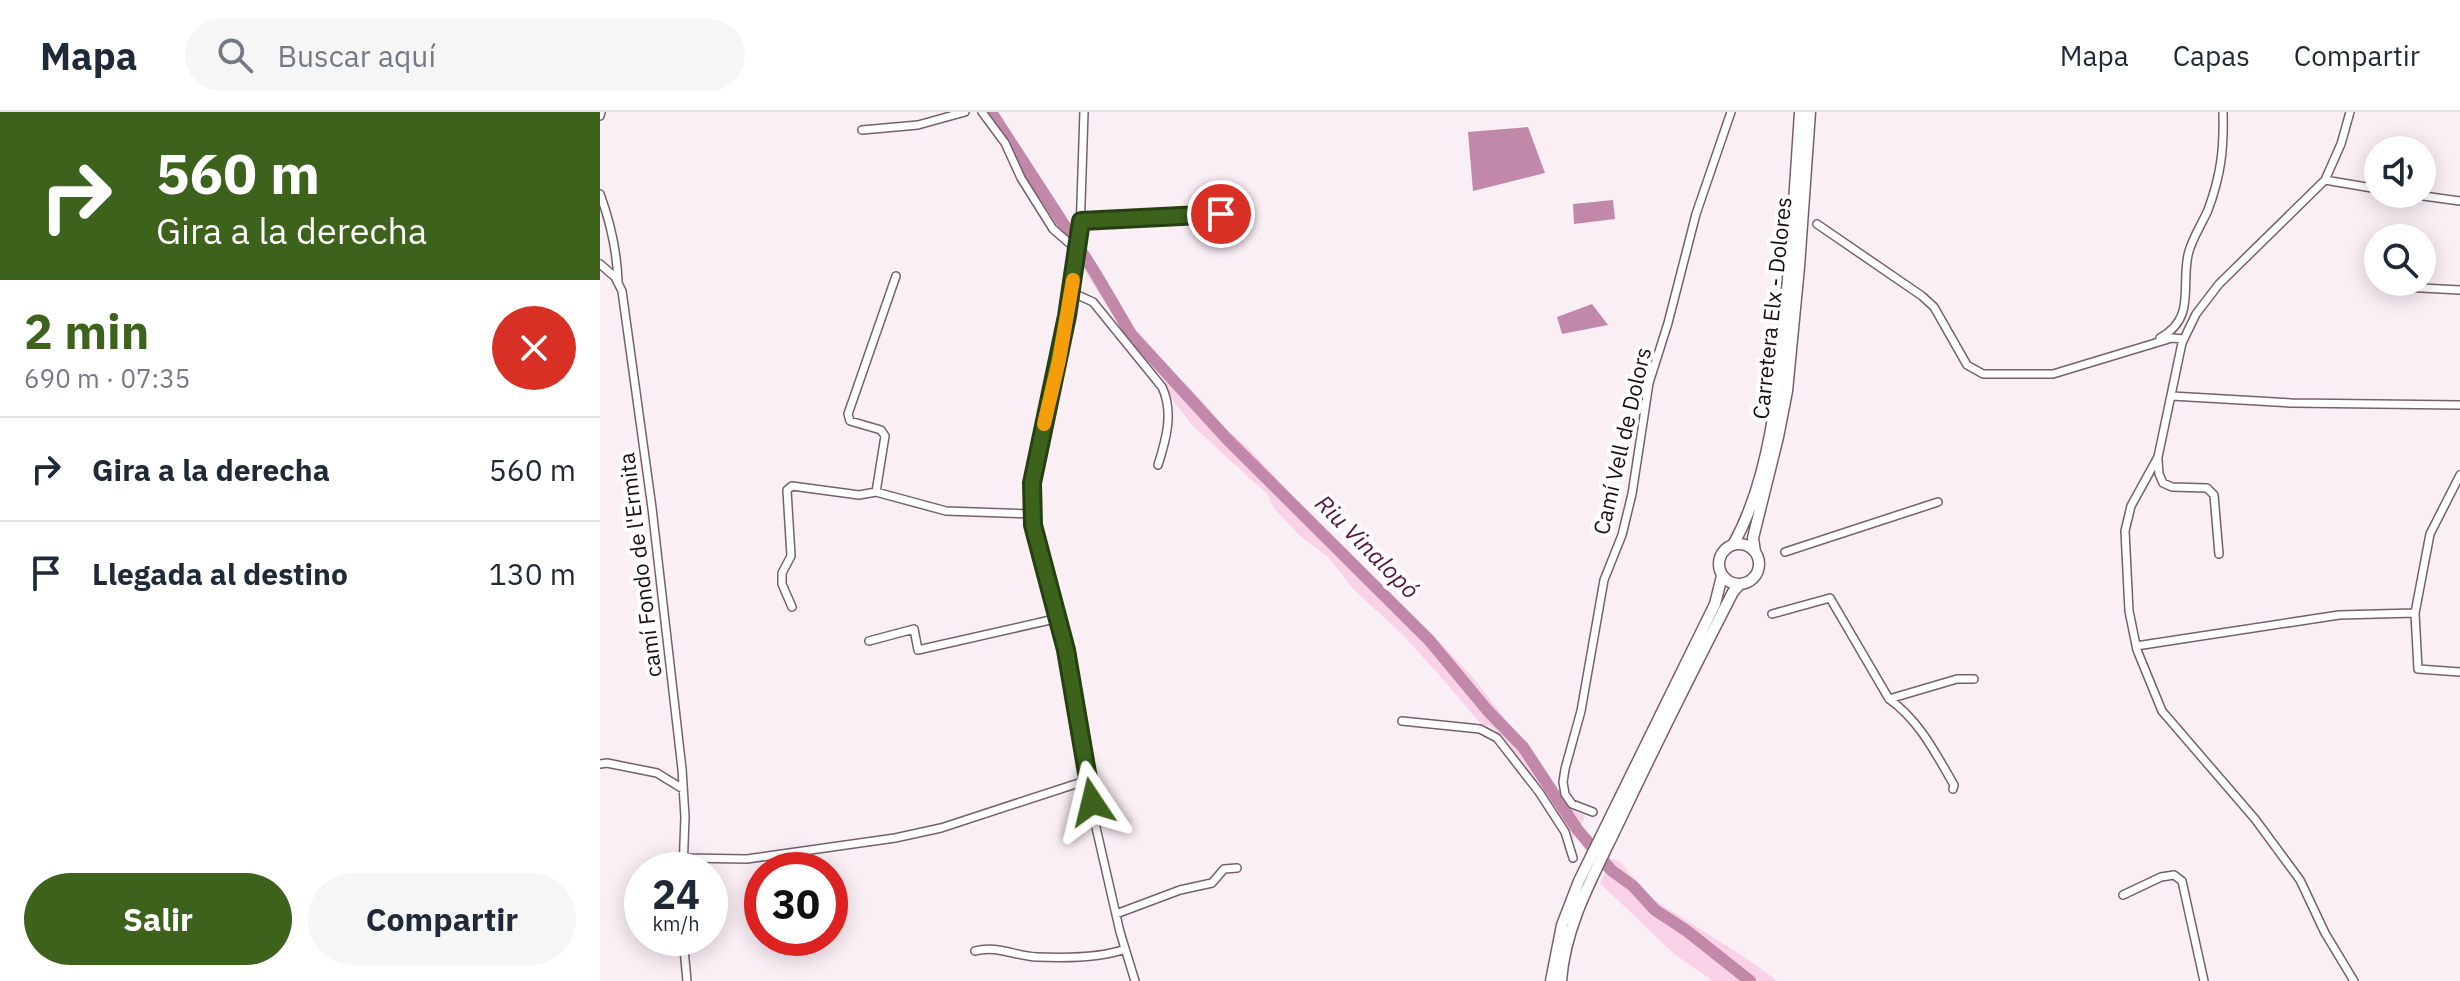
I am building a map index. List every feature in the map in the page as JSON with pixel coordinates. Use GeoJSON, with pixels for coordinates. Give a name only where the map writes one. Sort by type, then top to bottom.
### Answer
{"type":"FeatureCollection","features":[{"type":"Feature","properties":{"kind":"main road","name":"Carretera Elx - Dolores"},"geometry":{"type":"LineString","coordinates":[[1733,545],[1753,499],[1775,399],[1800,112]]}},
{"type":"Feature","properties":{"kind":"main road","name":"Carretera Elx - Dolores"},"geometry":{"type":"LineString","coordinates":[[1755,552],[1753,538],[1778,437],[1790,366],[1810,112]]}},
{"type":"Feature","properties":{"kind":"main road"},"geometry":{"type":"LineString","coordinates":[[1610,828],[1727,604],[1739,585],[1751,580],[1758,571],[1755,552],[1742,545],[1733,545],[1720,557],[1719,569],[1728,581],[1739,585]]}},
{"type":"Feature","properties":{"kind":"main road"},"geometry":{"type":"LineString","coordinates":[[1551,981],[1562,925],[1715,604],[1722,576]]}},
{"type":"Feature","properties":{"kind":"main road"},"geometry":{"type":"LineString","coordinates":[[1561,981],[1584,883]]}},
{"type":"Feature","properties":{"kind":"street"},"geometry":{"type":"LineString","coordinates":[[862,130],[918,125],[965,112]]}},
{"type":"Feature","properties":{"kind":"street"},"geometry":{"type":"LineString","coordinates":[[982,112],[1005,143],[1021,178],[1053,229],[1077,252]]}},
{"type":"Feature","properties":{"kind":"street"},"geometry":{"type":"LineString","coordinates":[[1084,112],[1081,223],[1059,360],[1036,458],[1032,514],[1066,650],[1095,823],[1135,981]]}},
{"type":"Feature","properties":{"kind":"street","name":"Camí Vell de Dolors"},"geometry":{"type":"LineString","coordinates":[[1593,812],[1572,804],[1565,794],[1565,769],[1581,711],[1604,580],[1622,535],[1632,494],[1649,383],[1704,186],[1731,112]]}},
{"type":"Feature","properties":{"kind":"street"},"geometry":{"type":"LineString","coordinates":[[2144,347],[2179,324],[2184,308],[2188,254],[2208,208],[2223,160],[2223,112]]}},
{"type":"Feature","properties":{"kind":"street"},"geometry":{"type":"LineString","coordinates":[[2350,112],[2341,144],[2325,180],[2219,284],[2196,314],[2184,339],[2158,457],[2131,506],[2125,531],[2129,611],[2136,646],[2162,711],[2255,819],[2300,880],[2325,933],[2354,981]]}},
{"type":"Feature","properties":{"kind":"street"},"geometry":{"type":"LineString","coordinates":[[2325,180],[2364,187]]}},
{"type":"Feature","properties":{"kind":"street"},"geometry":{"type":"LineString","coordinates":[[600,194],[615,241],[618,284]]}},
{"type":"Feature","properties":{"kind":"street"},"geometry":{"type":"LineString","coordinates":[[2436,198],[2460,201]]}},
{"type":"Feature","properties":{"kind":"street"},"geometry":{"type":"LineString","coordinates":[[1081,223],[1249,213]]}},
{"type":"Feature","properties":{"kind":"street"},"geometry":{"type":"LineString","coordinates":[[1817,224],[1922,296],[1934,307],[1967,365],[1983,374],[2053,374],[2172,338],[2184,339]]}},
{"type":"Feature","properties":{"kind":"street","name":"camí Fondo de l'Ermita"},"geometry":{"type":"LineString","coordinates":[[600,264],[615,277],[626,319],[650,492],[683,789],[683,852]]}},
{"type":"Feature","properties":{"kind":"street"},"geometry":{"type":"LineString","coordinates":[[876,492],[885,436],[881,430],[850,421],[848,414],[896,276]]}},
{"type":"Feature","properties":{"kind":"street"},"geometry":{"type":"LineString","coordinates":[[2436,289],[2460,290]]}},
{"type":"Feature","properties":{"kind":"street"},"geometry":{"type":"LineString","coordinates":[[1071,292],[1093,302],[1162,387],[1169,402],[1166,442],[1158,465]]}},
{"type":"Feature","properties":{"kind":"street"},"geometry":{"type":"LineString","coordinates":[[2172,396],[2291,403],[2460,405]]}},
{"type":"Feature","properties":{"kind":"street"},"geometry":{"type":"LineString","coordinates":[[2158,457],[2163,483],[2172,487],[2207,488],[2214,495],[2219,554]]}},
{"type":"Feature","properties":{"kind":"street"},"geometry":{"type":"LineString","coordinates":[[2460,475],[2430,534],[2415,613],[2418,669],[2460,672]]}},
{"type":"Feature","properties":{"kind":"street"},"geometry":{"type":"LineString","coordinates":[[792,607],[782,584],[782,573],[791,556],[787,490],[792,486],[859,495],[876,492],[946,511],[1032,514]]}},
{"type":"Feature","properties":{"kind":"street"},"geometry":{"type":"LineString","coordinates":[[1785,552],[1938,502]]}},
{"type":"Feature","properties":{"kind":"street"},"geometry":{"type":"LineString","coordinates":[[1772,614],[1830,598],[1889,699],[1926,737],[1954,785],[1953,789]]}},
{"type":"Feature","properties":{"kind":"street"},"geometry":{"type":"LineString","coordinates":[[2136,646],[2339,615],[2415,613]]}},
{"type":"Feature","properties":{"kind":"street"},"geometry":{"type":"LineString","coordinates":[[869,641],[914,629],[918,650],[1059,618]]}},
{"type":"Feature","properties":{"kind":"street"},"geometry":{"type":"LineString","coordinates":[[1889,699],[1957,679],[1974,679]]}},
{"type":"Feature","properties":{"kind":"street"},"geometry":{"type":"LineString","coordinates":[[1402,721],[1480,729],[1497,738],[1565,832],[1573,858]]}},
{"type":"Feature","properties":{"kind":"street"},"geometry":{"type":"LineString","coordinates":[[600,764],[657,773],[683,789]]}},
{"type":"Feature","properties":{"kind":"street"},"geometry":{"type":"LineString","coordinates":[[728,859],[747,859],[895,838],[941,828],[1088,780]]}},
{"type":"Feature","properties":{"kind":"street"},"geometry":{"type":"LineString","coordinates":[[1116,914],[1180,890],[1212,883],[1224,869],[1237,868]]}},
{"type":"Feature","properties":{"kind":"street"},"geometry":{"type":"LineString","coordinates":[[2123,895],[2161,877],[2174,875],[2182,881],[2204,981]]}},
{"type":"Feature","properties":{"kind":"street"},"geometry":{"type":"LineString","coordinates":[[975,951],[988,948],[1035,957],[1110,954],[1125,949]]}},
{"type":"Feature","properties":{"kind":"street"},"geometry":{"type":"LineString","coordinates":[[685,956],[687,981]]}},
{"type":"Feature","properties":{"kind":"shaded area"},"geometry":{"type":"Polygon","coordinates":[[[986,112],[998,112],[1071,226],[1071,240],[1054,225],[986,112]]]}},
{"type":"Feature","properties":{"kind":"shaded area"},"geometry":{"type":"Polygon","coordinates":[[[1528,127],[1545,173],[1473,191],[1468,132],[1528,127]]]}},
{"type":"Feature","properties":{"kind":"shaded area"},"geometry":{"type":"Polygon","coordinates":[[[1613,200],[1615,219],[1574,224],[1573,204],[1613,200]]]}},
{"type":"Feature","properties":{"kind":"shaded area"},"geometry":{"type":"Polygon","coordinates":[[[1086,251],[1133,328],[1155,354],[1318,524],[1474,679],[1570,808],[1585,816],[1573,839],[1544,793],[1493,728],[1480,723],[1402,634],[1354,590],[1329,558],[1299,535],[1273,507],[1268,495],[1194,427],[1173,401],[1161,373],[1125,333],[1085,272],[1086,251]]]}},
{"type":"Feature","properties":{"kind":"shaded area"},"geometry":{"type":"Polygon","coordinates":[[[1592,304],[1608,325],[1562,334],[1557,317],[1592,304]]]}},
{"type":"Feature","properties":{"kind":"shaded area"},"geometry":{"type":"Polygon","coordinates":[[[1612,859],[1619,861],[1651,898],[1777,981],[1713,981],[1674,954],[1600,883],[1612,859]]]}},
{"type":"Feature","properties":{"kind":"waterway","name":"Riu Vinalopó"},"geometry":{"type":"LineString","coordinates":[[991,112],[1131,334],[1227,439],[1429,640],[1488,711],[1523,747],[1577,829],[1611,870],[1633,886],[1655,910],[1750,981]]}},
{"type":"Feature","properties":{"kind":"slow traffic"},"geometry":{"type":"LineString","coordinates":[[1044,424],[1073,280]]}},
{"type":"Feature","properties":{"kind":"route"},"geometry":{"type":"LineString","coordinates":[[1092,802],[1066,650],[1033,525],[1031,504],[1036,458],[1059,360],[1081,221],[1221,214]]}}]}
